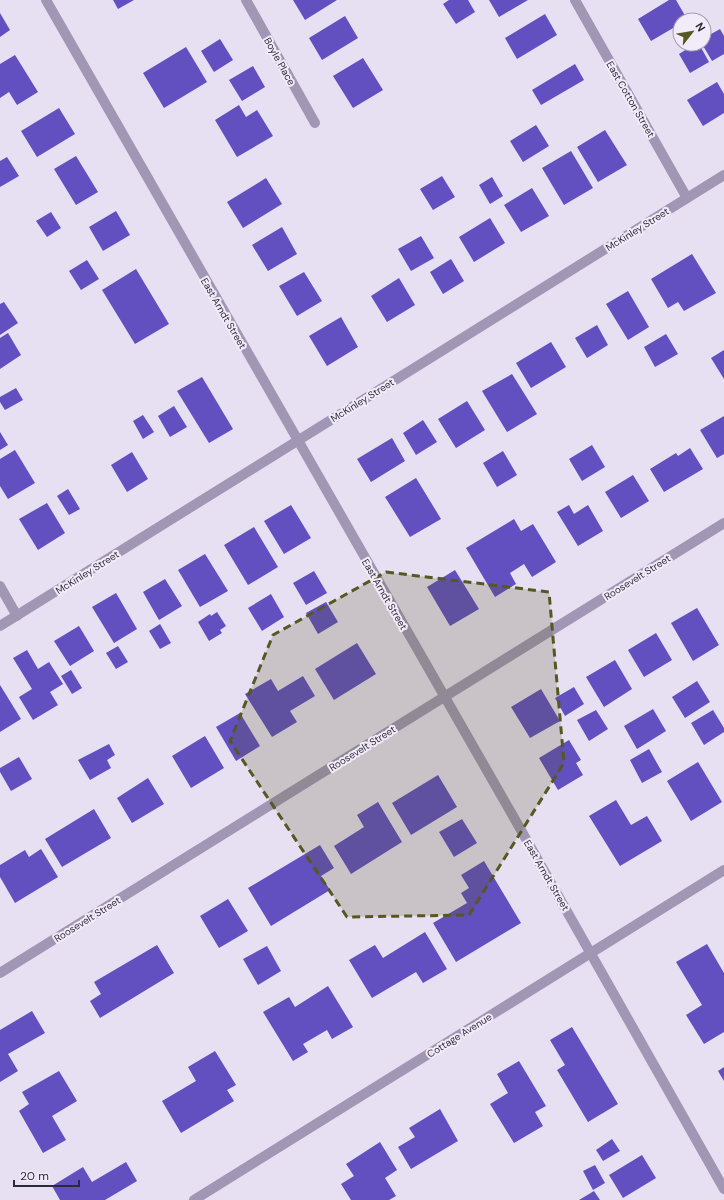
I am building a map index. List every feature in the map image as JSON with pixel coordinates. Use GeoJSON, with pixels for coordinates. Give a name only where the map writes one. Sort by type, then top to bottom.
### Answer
{"type":"FeatureCollection","features":[{"type":"Feature","properties":{"kind":"street","name":"East Arndt Street"},"geometry":{"type":"LineString","coordinates":[[46,0],[297,441],[591,952],[724,1189]]}},
{"type":"Feature","properties":{"kind":"street","name":"Boyle Place"},"geometry":{"type":"LineString","coordinates":[[246,0],[315,122]]}},
{"type":"Feature","properties":{"kind":"street","name":"East Cotton Street"},"geometry":{"type":"LineString","coordinates":[[575,0],[687,198]]}},
{"type":"Feature","properties":{"kind":"street","name":"McKinley Street"},"geometry":{"type":"LineString","coordinates":[[0,626],[724,175]]}},
{"type":"Feature","properties":{"kind":"street","name":"Roosevelt Street"},"geometry":{"type":"LineString","coordinates":[[0,973],[724,523]]}},
{"type":"Feature","properties":{"kind":"street"},"geometry":{"type":"LineString","coordinates":[[0,586],[17,616]]}},
{"type":"Feature","properties":{"kind":"street","name":"Cottage Avenue"},"geometry":{"type":"LineString","coordinates":[[194,1200],[724,870]]}},
{"type":"Feature","properties":{"kind":"highlighted area"},"geometry":{"type":"Polygon","coordinates":[[[386,572],[549,592],[564,763],[469,915],[347,917],[230,741],[273,635],[386,572]]]}},
{"type":"Feature","properties":{"kind":"building"},"geometry":{"type":"Polygon","coordinates":[[[113,0],[134,0],[118,9],[113,0]]]}},
{"type":"Feature","properties":{"kind":"building"},"geometry":{"type":"Polygon","coordinates":[[[293,0],[337,0],[305,20],[293,0]]]}},
{"type":"Feature","properties":{"kind":"building"},"geometry":{"type":"Polygon","coordinates":[[[449,0],[468,0],[475,12],[456,24],[443,4],[449,0]]]}},
{"type":"Feature","properties":{"kind":"building"},"geometry":{"type":"Polygon","coordinates":[[[489,0],[528,0],[499,17],[489,0]]]}},
{"type":"Feature","properties":{"kind":"building"},"geometry":{"type":"Polygon","coordinates":[[[669,0],[676,0],[683,12],[672,12],[672,29],[651,41],[638,19],[669,0]]]}},
{"type":"Feature","properties":{"kind":"building"},"geometry":{"type":"Polygon","coordinates":[[[0,13],[10,30],[0,37],[0,13]]]}},
{"type":"Feature","properties":{"kind":"building"},"geometry":{"type":"Polygon","coordinates":[[[545,14],[557,35],[517,59],[505,38],[545,14]]]}},
{"type":"Feature","properties":{"kind":"building"},"geometry":{"type":"Polygon","coordinates":[[[345,16],[358,38],[322,60],[309,38],[345,16]]]}},
{"type":"Feature","properties":{"kind":"building"},"geometry":{"type":"Polygon","coordinates":[[[720,29],[724,36],[724,54],[712,61],[707,52],[712,52],[712,34],[720,29]]]}},
{"type":"Feature","properties":{"kind":"building"},"geometry":{"type":"Polygon","coordinates":[[[220,39],[233,60],[214,72],[201,51],[220,39]]]}},
{"type":"Feature","properties":{"kind":"building"},"geometry":{"type":"Polygon","coordinates":[[[186,47],[207,82],[164,108],[143,73],[186,47]]]}},
{"type":"Feature","properties":{"kind":"building"},"geometry":{"type":"Polygon","coordinates":[[[682,52],[703,52],[709,62],[690,73],[679,54],[682,52]]]}},
{"type":"Feature","properties":{"kind":"building"},"geometry":{"type":"Polygon","coordinates":[[[15,55],[38,92],[17,105],[9,92],[0,98],[0,64],[15,55]]]}},
{"type":"Feature","properties":{"kind":"building"},"geometry":{"type":"Polygon","coordinates":[[[363,58],[383,90],[353,108],[333,76],[363,58]]]}},
{"type":"Feature","properties":{"kind":"building"},"geometry":{"type":"Polygon","coordinates":[[[575,64],[584,80],[541,105],[532,90],[575,64]]]}},
{"type":"Feature","properties":{"kind":"building"},"geometry":{"type":"Polygon","coordinates":[[[253,66],[265,87],[242,101],[229,80],[253,66]]]}},
{"type":"Feature","properties":{"kind":"building"},"geometry":{"type":"Polygon","coordinates":[[[717,82],[724,94],[724,113],[703,126],[687,100],[717,82]]]}},
{"type":"Feature","properties":{"kind":"building"},"geometry":{"type":"Polygon","coordinates":[[[239,105],[246,117],[257,110],[273,136],[237,157],[215,120],[239,105]]]}},
{"type":"Feature","properties":{"kind":"building"},"geometry":{"type":"Polygon","coordinates":[[[59,108],[75,134],[37,157],[21,131],[59,108]]]}},
{"type":"Feature","properties":{"kind":"building"},"geometry":{"type":"Polygon","coordinates":[[[536,125],[549,146],[523,162],[510,141],[536,125]]]}},
{"type":"Feature","properties":{"kind":"building"},"geometry":{"type":"Polygon","coordinates":[[[605,130],[627,165],[598,182],[577,147],[605,130]]]}},
{"type":"Feature","properties":{"kind":"building"},"geometry":{"type":"Polygon","coordinates":[[[571,151],[593,188],[564,205],[542,168],[571,151]]]}},
{"type":"Feature","properties":{"kind":"building"},"geometry":{"type":"Polygon","coordinates":[[[76,156],[98,192],[76,205],[54,169],[76,156]]]}},
{"type":"Feature","properties":{"kind":"building"},"geometry":{"type":"Polygon","coordinates":[[[7,157],[19,176],[0,187],[0,161],[7,157]]]}},
{"type":"Feature","properties":{"kind":"building"},"geometry":{"type":"Polygon","coordinates":[[[442,176],[455,197],[433,210],[420,189],[442,176]]]}},
{"type":"Feature","properties":{"kind":"building"},"geometry":{"type":"Polygon","coordinates":[[[492,177],[503,196],[490,204],[479,185],[492,177]]]}},
{"type":"Feature","properties":{"kind":"building"},"geometry":{"type":"Polygon","coordinates":[[[266,178],[282,204],[243,228],[227,202],[266,178]]]}},
{"type":"Feature","properties":{"kind":"building"},"geometry":{"type":"Polygon","coordinates":[[[532,188],[549,216],[521,232],[504,205],[532,188]]]}},
{"type":"Feature","properties":{"kind":"building"},"geometry":{"type":"Polygon","coordinates":[[[116,211],[130,235],[103,251],[89,227],[116,211]]]}},
{"type":"Feature","properties":{"kind":"building"},"geometry":{"type":"Polygon","coordinates":[[[51,212],[61,228],[47,237],[36,221],[51,212]]]}},
{"type":"Feature","properties":{"kind":"building"},"geometry":{"type":"Polygon","coordinates":[[[490,218],[505,243],[474,262],[459,237],[490,218]]]}},
{"type":"Feature","properties":{"kind":"building"},"geometry":{"type":"Polygon","coordinates":[[[282,227],[297,254],[268,271],[252,245],[282,227]]]}},
{"type":"Feature","properties":{"kind":"building"},"geometry":{"type":"Polygon","coordinates":[[[421,236],[434,258],[411,271],[398,249],[421,236]]]}},
{"type":"Feature","properties":{"kind":"building"},"geometry":{"type":"Polygon","coordinates":[[[692,254],[716,293],[684,311],[678,302],[668,308],[651,279],[692,254]]]}},
{"type":"Feature","properties":{"kind":"building"},"geometry":{"type":"Polygon","coordinates":[[[451,259],[464,281],[443,294],[430,272],[451,259]]]}},
{"type":"Feature","properties":{"kind":"building"},"geometry":{"type":"Polygon","coordinates":[[[87,260],[99,279],[81,290],[69,271],[87,260]]]}},
{"type":"Feature","properties":{"kind":"building"},"geometry":{"type":"Polygon","coordinates":[[[136,269],[169,324],[135,344],[102,290],[136,269]]]}},
{"type":"Feature","properties":{"kind":"building"},"geometry":{"type":"Polygon","coordinates":[[[304,272],[322,301],[297,316],[279,286],[304,272]]]}},
{"type":"Feature","properties":{"kind":"building"},"geometry":{"type":"Polygon","coordinates":[[[399,278],[415,305],[387,322],[371,296],[399,278]]]}},
{"type":"Feature","properties":{"kind":"building"},"geometry":{"type":"Polygon","coordinates":[[[628,291],[649,327],[628,340],[606,304],[628,291]]]}},
{"type":"Feature","properties":{"kind":"building"},"geometry":{"type":"Polygon","coordinates":[[[4,302],[18,323],[0,335],[0,304],[4,302]]]}},
{"type":"Feature","properties":{"kind":"building"},"geometry":{"type":"Polygon","coordinates":[[[341,317],[358,347],[327,366],[309,336],[341,317]]]}},
{"type":"Feature","properties":{"kind":"building"},"geometry":{"type":"Polygon","coordinates":[[[597,325],[608,345],[587,358],[575,338],[597,325]]]}},
{"type":"Feature","properties":{"kind":"building"},"geometry":{"type":"Polygon","coordinates":[[[8,333],[21,355],[0,369],[0,338],[8,333]]]}},
{"type":"Feature","properties":{"kind":"building"},"geometry":{"type":"Polygon","coordinates":[[[666,334],[678,354],[655,367],[644,347],[666,334]]]}},
{"type":"Feature","properties":{"kind":"building"},"geometry":{"type":"Polygon","coordinates":[[[551,342],[566,367],[531,388],[516,363],[551,342]]]}},
{"type":"Feature","properties":{"kind":"building"},"geometry":{"type":"Polygon","coordinates":[[[724,350],[724,379],[711,358],[724,350]]]}},
{"type":"Feature","properties":{"kind":"building"},"geometry":{"type":"Polygon","coordinates":[[[512,374],[537,414],[507,432],[482,391],[512,374]]]}},
{"type":"Feature","properties":{"kind":"building"},"geometry":{"type":"Polygon","coordinates":[[[202,377],[233,429],[209,443],[177,391],[202,377]]]}},
{"type":"Feature","properties":{"kind":"building"},"geometry":{"type":"Polygon","coordinates":[[[16,388],[23,400],[5,410],[0,402],[0,397],[16,388]]]}},
{"type":"Feature","properties":{"kind":"building"},"geometry":{"type":"Polygon","coordinates":[[[467,401],[485,430],[456,448],[438,419],[467,401]]]}},
{"type":"Feature","properties":{"kind":"building"},"geometry":{"type":"Polygon","coordinates":[[[174,406],[187,427],[170,437],[158,416],[174,406]]]}},
{"type":"Feature","properties":{"kind":"building"},"geometry":{"type":"Polygon","coordinates":[[[143,415],[154,432],[143,439],[133,421],[143,415]]]}},
{"type":"Feature","properties":{"kind":"building"},"geometry":{"type":"Polygon","coordinates":[[[724,416],[724,454],[717,458],[700,430],[724,416]]]}},
{"type":"Feature","properties":{"kind":"building"},"geometry":{"type":"Polygon","coordinates":[[[423,420],[437,442],[416,455],[403,433],[423,420]]]}},
{"type":"Feature","properties":{"kind":"building"},"geometry":{"type":"Polygon","coordinates":[[[0,432],[8,445],[0,450],[0,432]]]}},
{"type":"Feature","properties":{"kind":"building"},"geometry":{"type":"Polygon","coordinates":[[[392,438],[405,461],[371,482],[357,459],[392,438]]]}},
{"type":"Feature","properties":{"kind":"building"},"geometry":{"type":"Polygon","coordinates":[[[592,445],[605,467],[582,481],[569,459],[592,445]]]}},
{"type":"Feature","properties":{"kind":"building"},"geometry":{"type":"Polygon","coordinates":[[[690,448],[703,469],[664,492],[650,469],[676,453],[678,456],[690,448]]]}},
{"type":"Feature","properties":{"kind":"building"},"geometry":{"type":"Polygon","coordinates":[[[15,450],[35,483],[8,499],[0,486],[0,459],[15,450]]]}},
{"type":"Feature","properties":{"kind":"building"},"geometry":{"type":"Polygon","coordinates":[[[503,451],[517,475],[497,487],[483,463],[503,451]]]}},
{"type":"Feature","properties":{"kind":"building"},"geometry":{"type":"Polygon","coordinates":[[[132,452],[148,479],[127,492],[111,465],[132,452]]]}},
{"type":"Feature","properties":{"kind":"building"},"geometry":{"type":"Polygon","coordinates":[[[633,475],[649,501],[621,518],[605,492],[633,475]]]}},
{"type":"Feature","properties":{"kind":"building"},"geometry":{"type":"Polygon","coordinates":[[[416,478],[441,519],[410,537],[385,497],[416,478]]]}},
{"type":"Feature","properties":{"kind":"building"},"geometry":{"type":"Polygon","coordinates":[[[68,489],[80,509],[69,515],[57,496],[68,489]]]}},
{"type":"Feature","properties":{"kind":"building"},"geometry":{"type":"Polygon","coordinates":[[[47,503],[65,533],[38,550],[19,519],[47,503]]]}},
{"type":"Feature","properties":{"kind":"building"},"geometry":{"type":"Polygon","coordinates":[[[291,505],[311,538],[284,554],[264,521],[291,505]]]}},
{"type":"Feature","properties":{"kind":"building"},"geometry":{"type":"Polygon","coordinates":[[[569,505],[574,514],[588,505],[603,531],[578,546],[557,512],[569,505]]]}},
{"type":"Feature","properties":{"kind":"building"},"geometry":{"type":"Polygon","coordinates":[[[514,519],[521,531],[533,524],[556,562],[532,577],[524,564],[510,573],[516,584],[495,597],[466,548],[514,519]]]}},
{"type":"Feature","properties":{"kind":"building"},"geometry":{"type":"Polygon","coordinates":[[[254,527],[278,567],[248,585],[224,545],[254,527]]]}},
{"type":"Feature","properties":{"kind":"building"},"geometry":{"type":"Polygon","coordinates":[[[205,554],[228,591],[200,607],[178,570],[205,554]]]}},
{"type":"Feature","properties":{"kind":"building"},"geometry":{"type":"Polygon","coordinates":[[[455,570],[479,609],[450,626],[427,587],[455,570]]]}},
{"type":"Feature","properties":{"kind":"building"},"geometry":{"type":"Polygon","coordinates":[[[314,571],[327,593],[306,605],[293,583],[314,571]]]}},
{"type":"Feature","properties":{"kind":"building"},"geometry":{"type":"Polygon","coordinates":[[[165,579],[182,606],[159,620],[143,592],[165,579]]]}},
{"type":"Feature","properties":{"kind":"building"},"geometry":{"type":"Polygon","coordinates":[[[116,593],[137,629],[114,643],[92,607],[116,593]]]}},
{"type":"Feature","properties":{"kind":"building"},"geometry":{"type":"Polygon","coordinates":[[[271,594],[284,617],[262,631],[248,608],[271,594]]]}},
{"type":"Feature","properties":{"kind":"building"},"geometry":{"type":"Polygon","coordinates":[[[326,602],[338,622],[318,634],[306,613],[326,602]]]}},
{"type":"Feature","properties":{"kind":"building"},"geometry":{"type":"Polygon","coordinates":[[[697,608],[719,645],[693,661],[671,623],[697,608]]]}},
{"type":"Feature","properties":{"kind":"building"},"geometry":{"type":"Polygon","coordinates":[[[217,612],[226,626],[220,630],[222,633],[209,641],[198,622],[210,614],[211,616],[217,612]]]}},
{"type":"Feature","properties":{"kind":"building"},"geometry":{"type":"Polygon","coordinates":[[[160,624],[171,643],[160,649],[149,631],[160,624]]]}},
{"type":"Feature","properties":{"kind":"building"},"geometry":{"type":"Polygon","coordinates":[[[79,626],[94,651],[70,666],[54,641],[79,626]]]}},
{"type":"Feature","properties":{"kind":"building"},"geometry":{"type":"Polygon","coordinates":[[[656,633],[672,660],[644,677],[628,650],[656,633]]]}},
{"type":"Feature","properties":{"kind":"building"},"geometry":{"type":"Polygon","coordinates":[[[357,643],[376,674],[334,700],[315,669],[357,643]]]}},
{"type":"Feature","properties":{"kind":"building"},"geometry":{"type":"Polygon","coordinates":[[[118,646],[128,662],[116,669],[106,653],[118,646]]]}},
{"type":"Feature","properties":{"kind":"building"},"geometry":{"type":"Polygon","coordinates":[[[27,650],[38,669],[49,662],[63,684],[50,692],[58,705],[33,720],[19,697],[32,689],[13,658],[27,650]]]}},
{"type":"Feature","properties":{"kind":"building"},"geometry":{"type":"Polygon","coordinates":[[[615,660],[632,689],[604,707],[586,677],[615,660]]]}},
{"type":"Feature","properties":{"kind":"building"},"geometry":{"type":"Polygon","coordinates":[[[71,670],[82,688],[72,694],[61,676],[71,670]]]}},
{"type":"Feature","properties":{"kind":"building"},"geometry":{"type":"Polygon","coordinates":[[[303,676],[315,696],[290,711],[297,722],[272,737],[245,694],[271,679],[278,691],[303,676]]]}},
{"type":"Feature","properties":{"kind":"building"},"geometry":{"type":"Polygon","coordinates":[[[697,681],[710,702],[685,718],[672,697],[697,681]]]}},
{"type":"Feature","properties":{"kind":"building"},"geometry":{"type":"Polygon","coordinates":[[[0,685],[21,719],[0,732],[0,685]]]}},
{"type":"Feature","properties":{"kind":"building"},"geometry":{"type":"Polygon","coordinates":[[[574,687],[584,704],[565,716],[555,698],[574,687]]]}},
{"type":"Feature","properties":{"kind":"building"},"geometry":{"type":"Polygon","coordinates":[[[541,689],[560,721],[530,738],[511,707],[541,689]]]}},
{"type":"Feature","properties":{"kind":"building"},"geometry":{"type":"Polygon","coordinates":[[[653,709],[666,731],[637,749],[624,726],[653,709]]]}},
{"type":"Feature","properties":{"kind":"building"},"geometry":{"type":"Polygon","coordinates":[[[596,710],[608,729],[589,741],[577,720],[596,710]]]}},
{"type":"Feature","properties":{"kind":"building"},"geometry":{"type":"Polygon","coordinates":[[[713,710],[724,728],[724,732],[704,745],[691,723],[713,710]]]}},
{"type":"Feature","properties":{"kind":"building"},"geometry":{"type":"Polygon","coordinates":[[[240,713],[260,746],[236,761],[216,727],[240,713]]]}},
{"type":"Feature","properties":{"kind":"building"},"geometry":{"type":"Polygon","coordinates":[[[205,736],[224,768],[191,788],[172,756],[205,736]]]}},
{"type":"Feature","properties":{"kind":"building"},"geometry":{"type":"Polygon","coordinates":[[[569,740],[581,760],[576,763],[583,775],[558,790],[539,758],[569,740]]]}},
{"type":"Feature","properties":{"kind":"building"},"geometry":{"type":"Polygon","coordinates":[[[109,744],[115,755],[107,760],[111,768],[90,780],[78,760],[109,744]]]}},
{"type":"Feature","properties":{"kind":"building"},"geometry":{"type":"Polygon","coordinates":[[[649,749],[662,772],[642,783],[630,760],[649,749]]]}},
{"type":"Feature","properties":{"kind":"building"},"geometry":{"type":"Polygon","coordinates":[[[19,757],[32,779],[11,791],[0,772],[0,768],[19,757]]]}},
{"type":"Feature","properties":{"kind":"building"},"geometry":{"type":"Polygon","coordinates":[[[698,762],[722,802],[691,821],[667,781],[698,762]]]}},
{"type":"Feature","properties":{"kind":"building"},"geometry":{"type":"Polygon","coordinates":[[[438,775],[457,807],[411,835],[392,803],[438,775]]]}},
{"type":"Feature","properties":{"kind":"building"},"geometry":{"type":"Polygon","coordinates":[[[148,778],[164,804],[132,823],[117,798],[148,778]]]}},
{"type":"Feature","properties":{"kind":"building"},"geometry":{"type":"Polygon","coordinates":[[[616,800],[631,825],[647,816],[662,841],[620,866],[589,816],[616,800]]]}},
{"type":"Feature","properties":{"kind":"building"},"geometry":{"type":"Polygon","coordinates":[[[378,802],[402,842],[351,874],[334,846],[364,827],[357,815],[378,802]]]}},
{"type":"Feature","properties":{"kind":"building"},"geometry":{"type":"Polygon","coordinates":[[[94,809],[111,838],[62,867],[45,839],[94,809]]]}},
{"type":"Feature","properties":{"kind":"building"},"geometry":{"type":"Polygon","coordinates":[[[462,819],[477,843],[454,857],[439,832],[462,819]]]}},
{"type":"Feature","properties":{"kind":"building"},"geometry":{"type":"Polygon","coordinates":[[[320,845],[334,868],[321,876],[330,890],[271,926],[248,888],[320,845]]]}},
{"type":"Feature","properties":{"kind":"building"},"geometry":{"type":"Polygon","coordinates":[[[41,849],[58,877],[15,903],[0,877],[0,865],[25,850],[29,857],[41,849]]]}},
{"type":"Feature","properties":{"kind":"building"},"geometry":{"type":"Polygon","coordinates":[[[484,861],[521,923],[456,962],[433,923],[467,903],[461,893],[469,888],[461,875],[484,861]]]}},
{"type":"Feature","properties":{"kind":"building"},"geometry":{"type":"Polygon","coordinates":[[[228,899],[248,931],[219,948],[200,916],[228,899]]]}},
{"type":"Feature","properties":{"kind":"building"},"geometry":{"type":"Polygon","coordinates":[[[425,932],[447,969],[423,983],[416,972],[372,998],[349,960],[375,945],[383,958],[425,932]]]}},
{"type":"Feature","properties":{"kind":"building"},"geometry":{"type":"Polygon","coordinates":[[[707,944],[724,973],[724,1032],[704,1044],[686,1015],[702,1005],[676,962],[707,944]]]}},
{"type":"Feature","properties":{"kind":"building"},"geometry":{"type":"Polygon","coordinates":[[[157,945],[174,973],[100,1018],[90,1001],[101,994],[94,982],[157,945]]]}},
{"type":"Feature","properties":{"kind":"building"},"geometry":{"type":"Polygon","coordinates":[[[267,946],[281,971],[258,985],[243,959],[267,946]]]}},
{"type":"Feature","properties":{"kind":"building"},"geometry":{"type":"Polygon","coordinates":[[[328,986],[353,1027],[332,1039],[327,1030],[303,1044],[308,1052],[293,1061],[263,1012],[289,997],[295,1007],[328,986]]]}},
{"type":"Feature","properties":{"kind":"building"},"geometry":{"type":"Polygon","coordinates":[[[32,1011],[45,1033],[8,1054],[18,1071],[0,1082],[0,1030],[32,1011]]]}},
{"type":"Feature","properties":{"kind":"building"},"geometry":{"type":"Polygon","coordinates":[[[572,1027],[618,1104],[588,1122],[557,1070],[565,1065],[550,1040],[572,1027]]]}},
{"type":"Feature","properties":{"kind":"building"},"geometry":{"type":"Polygon","coordinates":[[[215,1051],[236,1085],[227,1090],[234,1101],[181,1133],[162,1101],[196,1081],[188,1067],[215,1051]]]}},
{"type":"Feature","properties":{"kind":"building"},"geometry":{"type":"Polygon","coordinates":[[[519,1061],[546,1106],[535,1112],[543,1126],[514,1143],[490,1104],[508,1093],[497,1074],[519,1061]]]}},
{"type":"Feature","properties":{"kind":"building"},"geometry":{"type":"Polygon","coordinates":[[[724,1067],[724,1081],[718,1071],[724,1067]]]}},
{"type":"Feature","properties":{"kind":"building"},"geometry":{"type":"Polygon","coordinates":[[[59,1071],[77,1101],[52,1116],[66,1140],[43,1153],[19,1111],[29,1104],[22,1092],[59,1071]]]}},
{"type":"Feature","properties":{"kind":"building"},"geometry":{"type":"Polygon","coordinates":[[[440,1109],[458,1141],[411,1169],[398,1147],[415,1137],[409,1128],[440,1109]]]}},
{"type":"Feature","properties":{"kind":"building"},"geometry":{"type":"Polygon","coordinates":[[[612,1139],[620,1151],[603,1161],[596,1150],[612,1139]]]}},
{"type":"Feature","properties":{"kind":"building"},"geometry":{"type":"Polygon","coordinates":[[[380,1142],[397,1170],[385,1178],[396,1196],[389,1200],[351,1200],[341,1184],[354,1176],[346,1164],[380,1142]]]}},
{"type":"Feature","properties":{"kind":"building"},"geometry":{"type":"Polygon","coordinates":[[[642,1155],[656,1178],[623,1198],[609,1175],[642,1155]]]}},
{"type":"Feature","properties":{"kind":"building"},"geometry":{"type":"Polygon","coordinates":[[[126,1162],[137,1181],[105,1200],[60,1200],[52,1186],[83,1167],[92,1182],[126,1162]]]}},
{"type":"Feature","properties":{"kind":"building"},"geometry":{"type":"Polygon","coordinates":[[[595,1165],[605,1183],[593,1190],[583,1171],[595,1165]]]}},
{"type":"Feature","properties":{"kind":"building"},"geometry":{"type":"Polygon","coordinates":[[[594,1191],[600,1200],[579,1200],[594,1191]]]}}]}
